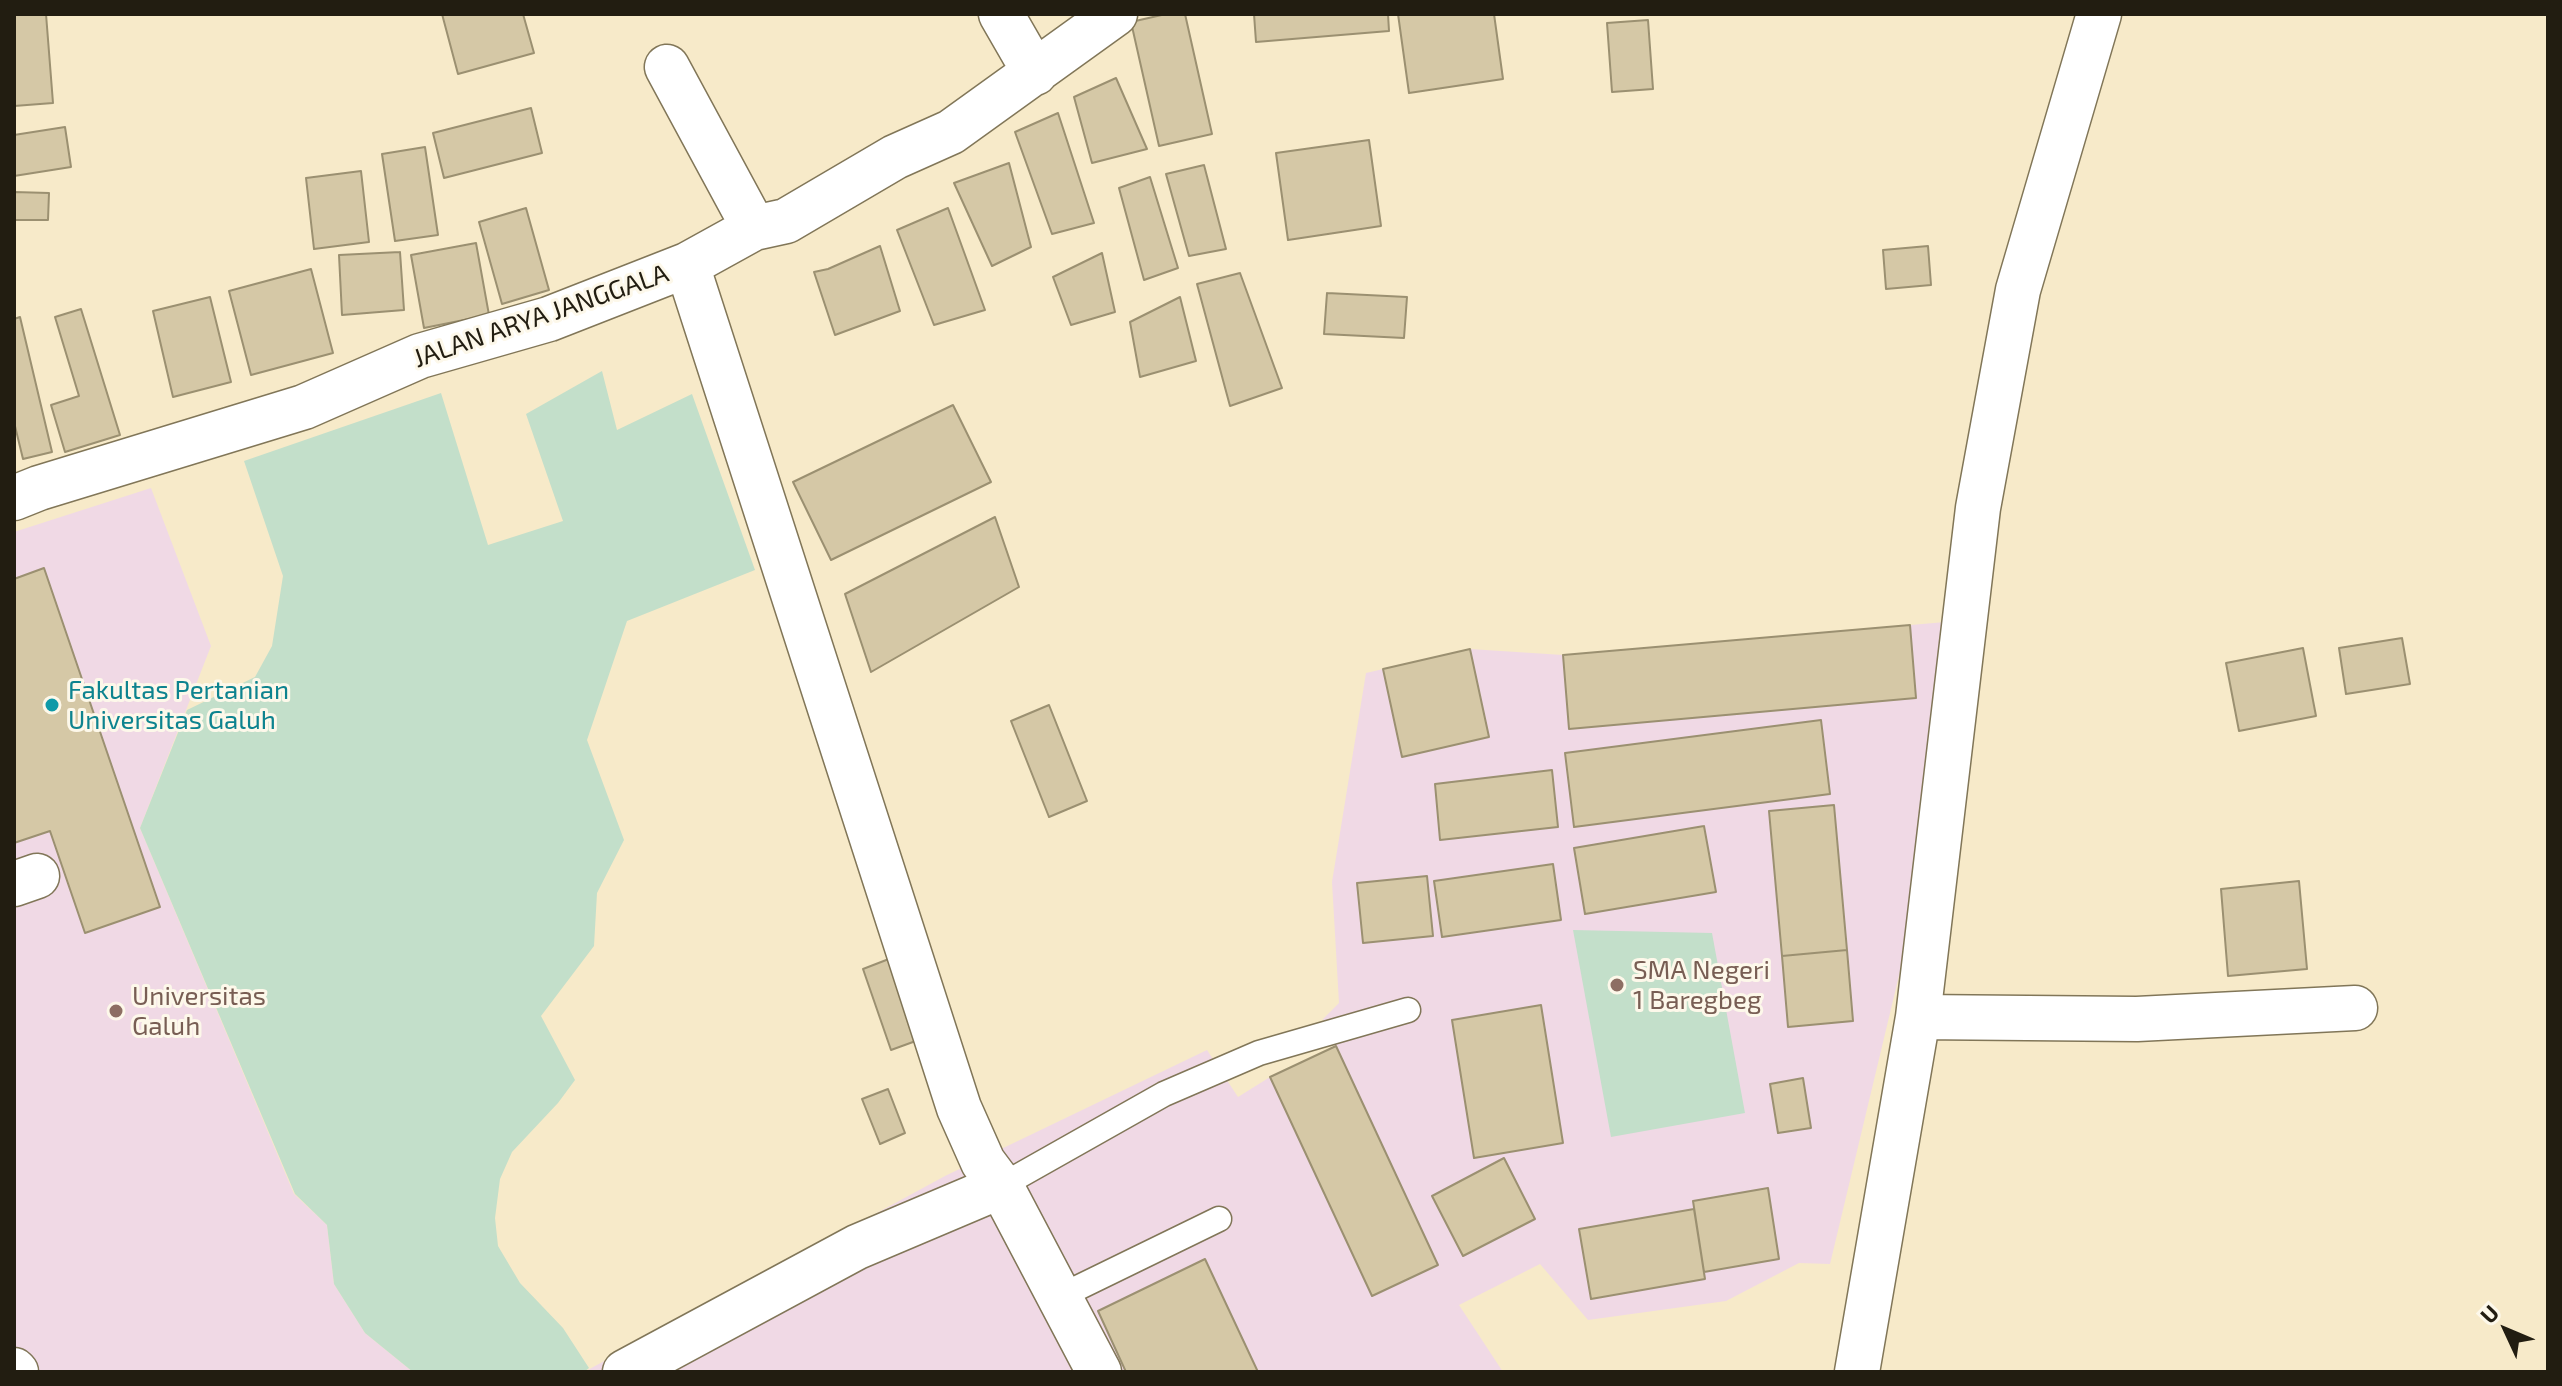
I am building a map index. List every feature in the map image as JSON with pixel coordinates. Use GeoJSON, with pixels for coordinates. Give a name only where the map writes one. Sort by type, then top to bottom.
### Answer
{"type":"FeatureCollection","features":[{"type":"Feature","properties":{"kind":"street"},"geometry":{"type":"LineString","coordinates":[[1001,14],[1035,73]]}},
{"type":"Feature","properties":{"kind":"street","name":"JALAN ARYA JANGGALA"},"geometry":{"type":"LineString","coordinates":[[14,498],[304,407],[420,356],[549,319],[687,265],[754,228],[786,221],[895,157],[951,132],[1115,14]]}},
{"type":"Feature","properties":{"kind":"street"},"geometry":{"type":"LineString","coordinates":[[1857,1372],[1918,1017],[1976,524],[1989,446],[2018,290],[2099,14]]}},
{"type":"Feature","properties":{"kind":"street"},"geometry":{"type":"LineString","coordinates":[[667,67],[754,228]]}},
{"type":"Feature","properties":{"kind":"street"},"geometry":{"type":"LineString","coordinates":[[687,265],[959,1108],[983,1162],[1001,1186],[1099,1372]]}},
{"type":"Feature","properties":{"kind":"street"},"geometry":{"type":"LineString","coordinates":[[1918,1017],[2137,1019],[2355,1008]]}},
{"type":"Feature","properties":{"kind":"street"},"geometry":{"type":"LineString","coordinates":[[625,1372],[857,1247],[1001,1186]]}},
{"type":"Feature","properties":{"kind":"lane"},"geometry":{"type":"LineString","coordinates":[[1001,1186],[1164,1094],[1231,1064],[1408,1010]]}},
{"type":"Feature","properties":{"kind":"lane"},"geometry":{"type":"LineString","coordinates":[[1059,1297],[1219,1219]]}},
{"type":"Feature","properties":{"kind":"shaded area","name":"Universitas Galuh"},"geometry":{"type":"Polygon","coordinates":[[[151,488],[211,646],[140,828],[294,1194],[327,1225],[334,1284],[365,1333],[413,1372],[14,1372],[14,532],[151,488]]]}},
{"type":"Feature","properties":{"kind":"shaded area","name":"SMA Negeri 1 Baregbeg"},"geometry":{"type":"Polygon","coordinates":[[[1957,621],[1945,713],[1901,967],[1830,1264],[1799,1263],[1726,1301],[1588,1320],[1540,1264],[1459,1305],[1503,1372],[584,1372],[945,1176],[1207,1050],[1238,1097],[1270,1077],[1335,1046],[1323,1019],[1339,1003],[1332,882],[1366,673],[1470,649],[1563,655],[1957,621]]]}},
{"type":"Feature","properties":{"kind":"green space"},"geometry":{"type":"Polygon","coordinates":[[[602,371],[617,430],[692,394],[755,570],[627,621],[587,740],[624,840],[597,893],[594,946],[541,1016],[575,1080],[512,1152],[500,1179],[495,1218],[498,1246],[520,1283],[563,1328],[589,1368],[584,1372],[413,1372],[365,1333],[334,1284],[327,1225],[295,1194],[140,828],[187,710],[255,677],[272,646],[283,576],[244,461],[441,393],[488,545],[563,521],[526,414],[602,371]]]}},
{"type":"Feature","properties":{"kind":"green space"},"geometry":{"type":"Polygon","coordinates":[[[1573,930],[1712,933],[1745,1113],[1611,1137],[1573,930]]]}},
{"type":"Feature","properties":{"kind":"building"},"geometry":{"type":"Polygon","coordinates":[[[14,14],[46,14],[53,103],[14,106],[14,14]]]}},
{"type":"Feature","properties":{"kind":"building"},"geometry":{"type":"Polygon","coordinates":[[[442,14],[523,14],[534,53],[458,74],[442,14]]]}},
{"type":"Feature","properties":{"kind":"building"},"geometry":{"type":"Polygon","coordinates":[[[1166,14],[1185,14],[1212,134],[1159,146],[1131,22],[1166,14]]]}},
{"type":"Feature","properties":{"kind":"building"},"geometry":{"type":"Polygon","coordinates":[[[1254,14],[1388,14],[1389,31],[1256,42],[1254,14]]]}},
{"type":"Feature","properties":{"kind":"building"},"geometry":{"type":"Polygon","coordinates":[[[1398,14],[1494,14],[1503,79],[1409,93],[1398,14]]]}},
{"type":"Feature","properties":{"kind":"building"},"geometry":{"type":"Polygon","coordinates":[[[1648,20],[1653,89],[1612,92],[1607,23],[1648,20]]]}},
{"type":"Feature","properties":{"kind":"building"},"geometry":{"type":"Polygon","coordinates":[[[1116,78],[1147,149],[1092,163],[1074,97],[1116,78]]]}},
{"type":"Feature","properties":{"kind":"building"},"geometry":{"type":"Polygon","coordinates":[[[531,108],[542,153],[444,178],[433,133],[531,108]]]}},
{"type":"Feature","properties":{"kind":"building"},"geometry":{"type":"Polygon","coordinates":[[[1058,113],[1094,223],[1052,234],[1015,132],[1058,113]]]}},
{"type":"Feature","properties":{"kind":"building"},"geometry":{"type":"Polygon","coordinates":[[[65,127],[71,167],[14,176],[14,135],[65,127]]]}},
{"type":"Feature","properties":{"kind":"building"},"geometry":{"type":"Polygon","coordinates":[[[1369,140],[1381,226],[1288,240],[1276,153],[1369,140]]]}},
{"type":"Feature","properties":{"kind":"building"},"geometry":{"type":"Polygon","coordinates":[[[425,147],[438,235],[395,241],[382,154],[425,147]]]}},
{"type":"Feature","properties":{"kind":"building"},"geometry":{"type":"Polygon","coordinates":[[[1009,163],[1031,247],[992,266],[954,183],[1009,163]]]}},
{"type":"Feature","properties":{"kind":"building"},"geometry":{"type":"Polygon","coordinates":[[[1204,165],[1226,249],[1189,256],[1166,174],[1204,165]]]}},
{"type":"Feature","properties":{"kind":"building"},"geometry":{"type":"Polygon","coordinates":[[[361,171],[369,242],[314,249],[306,178],[361,171]]]}},
{"type":"Feature","properties":{"kind":"building"},"geometry":{"type":"Polygon","coordinates":[[[1150,177],[1178,268],[1144,280],[1119,188],[1150,177]]]}},
{"type":"Feature","properties":{"kind":"building"},"geometry":{"type":"Polygon","coordinates":[[[14,192],[49,193],[48,220],[14,220],[14,192]]]}},
{"type":"Feature","properties":{"kind":"building"},"geometry":{"type":"Polygon","coordinates":[[[526,208],[549,290],[502,304],[479,222],[526,208]]]}},
{"type":"Feature","properties":{"kind":"building"},"geometry":{"type":"Polygon","coordinates":[[[948,208],[985,310],[934,325],[897,230],[948,208]]]}},
{"type":"Feature","properties":{"kind":"building"},"geometry":{"type":"Polygon","coordinates":[[[476,243],[489,315],[424,328],[411,255],[476,243]]]}},
{"type":"Feature","properties":{"kind":"building"},"geometry":{"type":"Polygon","coordinates":[[[880,246],[900,311],[835,335],[814,272],[880,246]]]}},
{"type":"Feature","properties":{"kind":"building"},"geometry":{"type":"Polygon","coordinates":[[[1928,246],[1931,285],[1886,289],[1883,250],[1928,246]]]}},
{"type":"Feature","properties":{"kind":"building"},"geometry":{"type":"Polygon","coordinates":[[[400,252],[404,310],[342,315],[339,255],[400,252]]]}},
{"type":"Feature","properties":{"kind":"building"},"geometry":{"type":"Polygon","coordinates":[[[1102,253],[1115,312],[1071,325],[1053,277],[1102,253]]]}},
{"type":"Feature","properties":{"kind":"building"},"geometry":{"type":"Polygon","coordinates":[[[311,269],[333,353],[251,375],[229,291],[311,269]]]}},
{"type":"Feature","properties":{"kind":"building"},"geometry":{"type":"Polygon","coordinates":[[[1240,273],[1282,388],[1230,406],[1197,284],[1240,273]]]}},
{"type":"Feature","properties":{"kind":"building"},"geometry":{"type":"Polygon","coordinates":[[[1327,293],[1407,297],[1404,338],[1324,334],[1327,293]]]}},
{"type":"Feature","properties":{"kind":"building"},"geometry":{"type":"Polygon","coordinates":[[[210,297],[231,382],[173,397],[153,311],[210,297]]]}},
{"type":"Feature","properties":{"kind":"building"},"geometry":{"type":"Polygon","coordinates":[[[1180,297],[1196,361],[1140,377],[1130,322],[1180,297]]]}},
{"type":"Feature","properties":{"kind":"building"},"geometry":{"type":"Polygon","coordinates":[[[81,309],[120,435],[65,452],[51,405],[79,396],[55,317],[81,309]]]}},
{"type":"Feature","properties":{"kind":"building"},"geometry":{"type":"Polygon","coordinates":[[[20,317],[52,452],[23,459],[14,422],[14,319],[20,317]]]}},
{"type":"Feature","properties":{"kind":"building"},"geometry":{"type":"Polygon","coordinates":[[[953,405],[991,482],[831,560],[793,482],[953,405]]]}},
{"type":"Feature","properties":{"kind":"building"},"geometry":{"type":"Polygon","coordinates":[[[995,517],[1019,587],[871,672],[845,594],[995,517]]]}},
{"type":"Feature","properties":{"kind":"building","name":"Fakultas Pertanian Universitas Galuh"},"geometry":{"type":"Polygon","coordinates":[[[44,568],[160,907],[85,933],[50,831],[14,843],[14,579],[44,568]]]}},
{"type":"Feature","properties":{"kind":"building"},"geometry":{"type":"Polygon","coordinates":[[[1910,625],[1916,698],[1569,729],[1563,655],[1910,625]]]}},
{"type":"Feature","properties":{"kind":"building"},"geometry":{"type":"Polygon","coordinates":[[[2402,638],[2410,684],[2346,694],[2339,648],[2402,638]]]}},
{"type":"Feature","properties":{"kind":"building"},"geometry":{"type":"Polygon","coordinates":[[[2303,648],[2316,716],[2239,731],[2226,663],[2303,648]]]}},
{"type":"Feature","properties":{"kind":"building"},"geometry":{"type":"Polygon","coordinates":[[[1470,649],[1489,737],[1402,757],[1383,669],[1470,649]]]}},
{"type":"Feature","properties":{"kind":"building"},"geometry":{"type":"Polygon","coordinates":[[[1049,705],[1087,801],[1049,817],[1011,721],[1049,705]]]}},
{"type":"Feature","properties":{"kind":"building"},"geometry":{"type":"Polygon","coordinates":[[[1821,720],[1830,794],[1574,827],[1565,753],[1821,720]]]}},
{"type":"Feature","properties":{"kind":"building"},"geometry":{"type":"Polygon","coordinates":[[[1552,770],[1558,827],[1440,840],[1435,784],[1552,770]]]}},
{"type":"Feature","properties":{"kind":"building"},"geometry":{"type":"Polygon","coordinates":[[[1834,805],[1847,950],[1782,956],[1769,811],[1834,805]]]}},
{"type":"Feature","properties":{"kind":"building"},"geometry":{"type":"Polygon","coordinates":[[[1704,826],[1716,892],[1585,914],[1574,848],[1704,826]]]}},
{"type":"Feature","properties":{"kind":"building"},"geometry":{"type":"Polygon","coordinates":[[[1553,864],[1561,920],[1442,937],[1434,881],[1553,864]]]}},
{"type":"Feature","properties":{"kind":"building"},"geometry":{"type":"Polygon","coordinates":[[[1427,876],[1433,936],[1363,943],[1357,883],[1427,876]]]}},
{"type":"Feature","properties":{"kind":"building"},"geometry":{"type":"Polygon","coordinates":[[[2299,881],[2307,969],[2228,976],[2221,889],[2299,881]]]}},
{"type":"Feature","properties":{"kind":"building"},"geometry":{"type":"Polygon","coordinates":[[[1847,950],[1853,1021],[1788,1027],[1782,956],[1847,950]]]}},
{"type":"Feature","properties":{"kind":"building"},"geometry":{"type":"Polygon","coordinates":[[[894,957],[924,1038],[891,1050],[863,969],[894,957]]]}},
{"type":"Feature","properties":{"kind":"building"},"geometry":{"type":"Polygon","coordinates":[[[1541,1005],[1563,1143],[1474,1158],[1452,1020],[1541,1005]]]}},
{"type":"Feature","properties":{"kind":"building"},"geometry":{"type":"Polygon","coordinates":[[[1336,1046],[1438,1265],[1372,1296],[1270,1077],[1336,1046]]]}},
{"type":"Feature","properties":{"kind":"building"},"geometry":{"type":"Polygon","coordinates":[[[1803,1078],[1811,1128],[1778,1133],[1770,1084],[1803,1078]]]}},
{"type":"Feature","properties":{"kind":"building"},"geometry":{"type":"Polygon","coordinates":[[[888,1089],[905,1133],[880,1144],[862,1099],[888,1089]]]}},
{"type":"Feature","properties":{"kind":"building"},"geometry":{"type":"Polygon","coordinates":[[[1504,1158],[1535,1219],[1463,1256],[1432,1196],[1504,1158]]]}},
{"type":"Feature","properties":{"kind":"building"},"geometry":{"type":"Polygon","coordinates":[[[1768,1188],[1779,1259],[1704,1272],[1693,1201],[1768,1188]]]}},
{"type":"Feature","properties":{"kind":"building"},"geometry":{"type":"Polygon","coordinates":[[[1694,1209],[1705,1279],[1591,1299],[1579,1229],[1694,1209]]]}},
{"type":"Feature","properties":{"kind":"building"},"geometry":{"type":"Polygon","coordinates":[[[1205,1259],[1258,1372],[1126,1372],[1098,1311],[1205,1259]]]}},
{"type":"Feature","properties":{"kind":"place","name":"Fakultas Pertanian Universitas Galuh"},"geometry":{"type":"Point","coordinates":[52,705]}},
{"type":"Feature","properties":{"kind":"place","name":"SMA Negeri 1 Baregbeg"},"geometry":{"type":"Point","coordinates":[1617,985]}},
{"type":"Feature","properties":{"kind":"place","name":"Universitas Galuh"},"geometry":{"type":"Point","coordinates":[116,1011]}}]}
